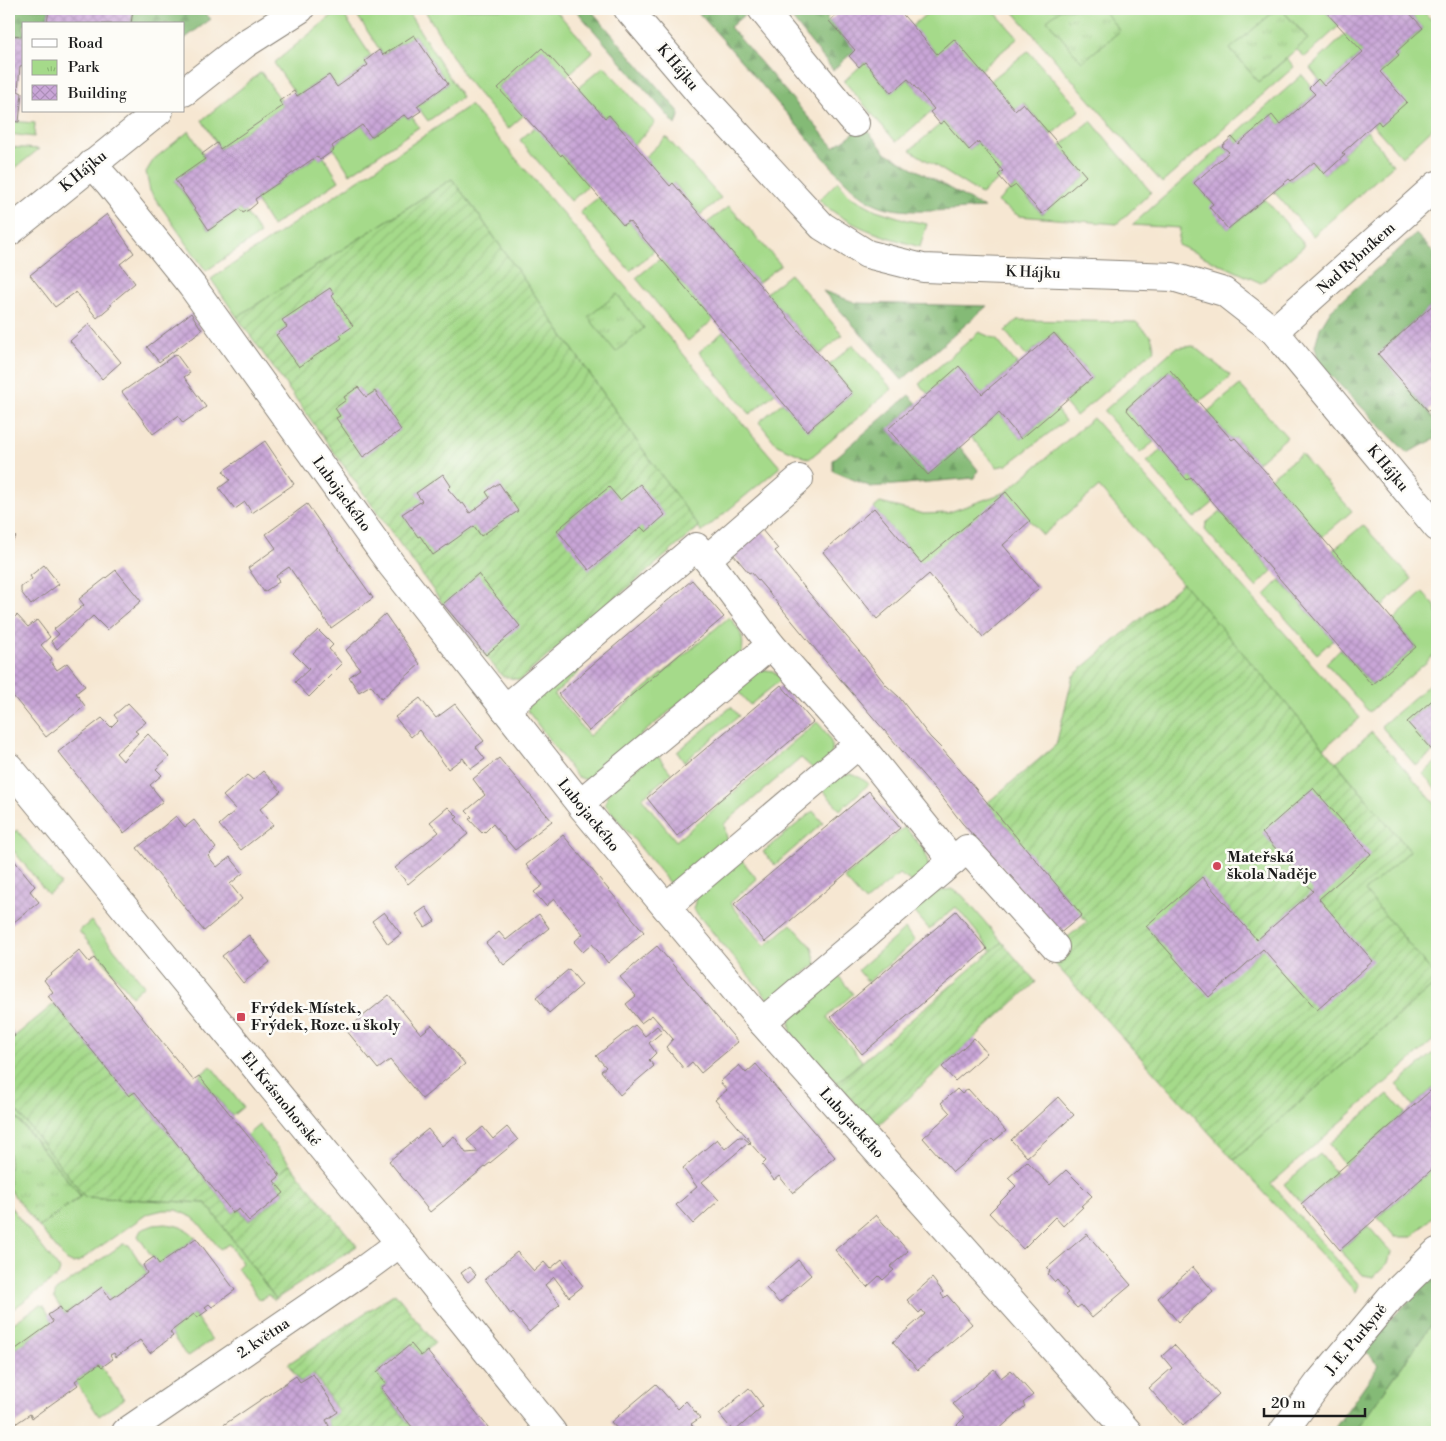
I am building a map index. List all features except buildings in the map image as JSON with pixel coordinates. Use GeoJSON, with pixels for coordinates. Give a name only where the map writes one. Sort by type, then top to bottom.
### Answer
{"type":"FeatureCollection","features":[{"type":"Feature","properties":{"kind":"street"},"geometry":{"type":"LineString","coordinates":[[185,91],[246,44],[300,9]]}},
{"type":"Feature","properties":{"kind":"street","name":"K Hájku"},"geometry":{"type":"LineString","coordinates":[[628,9],[702,96],[822,226],[868,254],[923,268],[1173,277],[1224,292],[1274,331],[1436,522]]}},
{"type":"Feature","properties":{"kind":"street"},"geometry":{"type":"LineString","coordinates":[[762,9],[855,123]]}},
{"type":"Feature","properties":{"kind":"street","name":"K Hájku"},"geometry":{"type":"LineString","coordinates":[[9,232],[158,112]]}},
{"type":"Feature","properties":{"kind":"street","name":"Lubojackého"},"geometry":{"type":"LineString","coordinates":[[92,164],[192,286],[392,564],[580,803],[762,1022],[1128,1432]]}},
{"type":"Feature","properties":{"kind":"street","name":"Nad Rybníkem"},"geometry":{"type":"LineString","coordinates":[[1274,331],[1437,185]]}},
{"type":"Feature","properties":{"kind":"street"},"geometry":{"type":"LineString","coordinates":[[707,559],[799,479]]}},
{"type":"Feature","properties":{"kind":"street"},"geometry":{"type":"LineString","coordinates":[[505,709],[696,548],[707,559],[771,645],[859,744],[953,861]]}},
{"type":"Feature","properties":{"kind":"street"},"geometry":{"type":"LineString","coordinates":[[580,803],[771,645]]}},
{"type":"Feature","properties":{"kind":"street"},"geometry":{"type":"LineString","coordinates":[[666,907],[859,744]]}},
{"type":"Feature","properties":{"kind":"street","name":"El. Krásnohorské"},"geometry":{"type":"LineString","coordinates":[[9,767],[400,1243],[552,1432]]}},
{"type":"Feature","properties":{"kind":"street"},"geometry":{"type":"LineString","coordinates":[[762,1022],[967,849],[1055,948]]}},
{"type":"Feature","properties":{"kind":"street","name":"2. května"},"geometry":{"type":"LineString","coordinates":[[126,1432],[400,1243]]}},
{"type":"Feature","properties":{"kind":"street","name":"J. E. Purkyně"},"geometry":{"type":"LineString","coordinates":[[1283,1432],[1318,1384],[1391,1297],[1437,1252]]}},
{"type":"Feature","properties":{"kind":"green space"},"geometry":{"type":"Polygon","coordinates":[[[9,9],[49,9],[47,22],[22,22],[22,36],[9,35],[9,9]]]}},
{"type":"Feature","properties":{"kind":"green space"},"geometry":{"type":"Polygon","coordinates":[[[133,9],[200,9],[211,19],[185,38],[185,22],[131,22],[133,9]]]}},
{"type":"Feature","properties":{"kind":"green space"},"geometry":{"type":"Polygon","coordinates":[[[340,9],[371,56],[365,60],[368,65],[337,87],[329,75],[297,96],[274,63],[340,9]]]}},
{"type":"Feature","properties":{"kind":"green space"},"geometry":{"type":"Polygon","coordinates":[[[353,9],[406,9],[462,97],[428,121],[417,106],[448,84],[414,35],[383,55],[353,9]]]}},
{"type":"Feature","properties":{"kind":"green space"},"geometry":{"type":"Polygon","coordinates":[[[424,9],[540,9],[556,11],[593,52],[567,76],[542,48],[498,87],[524,115],[508,129],[466,79],[424,9]]]}},
{"type":"Feature","properties":{"kind":"green space"},"geometry":{"type":"Polygon","coordinates":[[[575,9],[590,9],[680,113],[676,125],[575,9]]]}},
{"type":"Feature","properties":{"kind":"green space"},"geometry":{"type":"Polygon","coordinates":[[[695,9],[743,9],[746,13],[730,27],[834,147],[864,126],[885,152],[984,208],[930,211],[902,210],[878,205],[867,199],[836,172],[695,9]]]}},
{"type":"Feature","properties":{"kind":"green space"},"geometry":{"type":"Polygon","coordinates":[[[784,9],[837,9],[826,18],[855,50],[833,70],[784,9]]]}},
{"type":"Feature","properties":{"kind":"green space"},"geometry":{"type":"Polygon","coordinates":[[[932,9],[992,9],[1018,38],[980,70],[937,54],[912,26],[932,9]]]}},
{"type":"Feature","properties":{"kind":"green space"},"geometry":{"type":"Polygon","coordinates":[[[1011,9],[1277,9],[1231,50],[1259,82],[1287,58],[1294,67],[1162,183],[1011,9]]]}},
{"type":"Feature","properties":{"kind":"green space"},"geometry":{"type":"Polygon","coordinates":[[[1061,9],[1102,9],[1120,31],[1082,62],[1047,20],[1061,9]]]}},
{"type":"Feature","properties":{"kind":"green space"},"geometry":{"type":"Polygon","coordinates":[[[1277,9],[1281,9],[1308,39],[1259,82],[1230,49],[1277,9]]]}},
{"type":"Feature","properties":{"kind":"green space"},"geometry":{"type":"Polygon","coordinates":[[[1281,9],[1316,9],[1319,12],[1323,9],[1339,26],[1305,57],[1296,49],[1308,38],[1281,9]]]}},
{"type":"Feature","properties":{"kind":"green space"},"geometry":{"type":"Polygon","coordinates":[[[1406,9],[1421,9],[1437,26],[1437,124],[1402,157],[1373,125],[1378,121],[1381,124],[1380,72],[1398,56],[1396,52],[1423,28],[1406,9]]]}},
{"type":"Feature","properties":{"kind":"green space"},"geometry":{"type":"Polygon","coordinates":[[[1346,34],[1363,52],[1324,86],[1310,68],[1346,34]]]}},
{"type":"Feature","properties":{"kind":"green space"},"geometry":{"type":"Polygon","coordinates":[[[1028,51],[1080,110],[1051,135],[1024,103],[1015,110],[990,81],[1028,51]]]}},
{"type":"Feature","properties":{"kind":"green space"},"geometry":{"type":"Polygon","coordinates":[[[865,62],[891,93],[908,79],[934,109],[896,142],[844,81],[865,62]]]}},
{"type":"Feature","properties":{"kind":"green space"},"geometry":{"type":"Polygon","coordinates":[[[604,66],[655,123],[634,145],[609,115],[605,118],[578,88],[604,66]]]}},
{"type":"Feature","properties":{"kind":"green space"},"geometry":{"type":"Polygon","coordinates":[[[261,72],[281,100],[279,101],[283,106],[220,149],[202,120],[261,72]]]}},
{"type":"Feature","properties":{"kind":"green space"},"geometry":{"type":"Polygon","coordinates":[[[1302,75],[1311,85],[1309,88],[1315,94],[1280,125],[1272,115],[1238,144],[1232,137],[1302,75]]]}},
{"type":"Feature","properties":{"kind":"green space"},"geometry":{"type":"Polygon","coordinates":[[[470,105],[780,467],[702,532],[452,179],[237,317],[211,279],[470,105]]]}},
{"type":"Feature","properties":{"kind":"green space"},"geometry":{"type":"Polygon","coordinates":[[[404,115],[409,119],[412,117],[419,127],[350,174],[332,146],[362,125],[371,137],[404,115]]]}},
{"type":"Feature","properties":{"kind":"green space"},"geometry":{"type":"Polygon","coordinates":[[[9,121],[35,123],[34,137],[9,134],[9,121]]]}},
{"type":"Feature","properties":{"kind":"green space"},"geometry":{"type":"Polygon","coordinates":[[[944,121],[969,150],[978,142],[1003,171],[998,175],[1001,178],[981,194],[910,150],[944,121]]]}},
{"type":"Feature","properties":{"kind":"green space"},"geometry":{"type":"Polygon","coordinates":[[[1091,121],[1151,192],[1117,224],[1019,216],[997,202],[1016,185],[1042,214],[1086,176],[1060,146],[1091,121]]]}},
{"type":"Feature","properties":{"kind":"green space"},"geometry":{"type":"Polygon","coordinates":[[[535,127],[589,185],[571,201],[520,140],[535,127]]]}},
{"type":"Feature","properties":{"kind":"green space"},"geometry":{"type":"Polygon","coordinates":[[[189,131],[205,159],[175,181],[209,230],[240,209],[243,213],[245,211],[260,234],[206,271],[150,191],[146,172],[154,159],[189,131]]]}},
{"type":"Feature","properties":{"kind":"green space"},"geometry":{"type":"Polygon","coordinates":[[[1367,131],[1393,165],[1313,236],[1274,192],[1289,179],[1292,181],[1314,162],[1324,174],[1345,156],[1342,153],[1367,131]]]}},
{"type":"Feature","properties":{"kind":"green space"},"geometry":{"type":"Polygon","coordinates":[[[666,137],[721,198],[700,215],[674,183],[670,186],[644,158],[666,137]]]}},
{"type":"Feature","properties":{"kind":"green space"},"geometry":{"type":"Polygon","coordinates":[[[1222,146],[1229,152],[1195,183],[1213,204],[1210,207],[1228,229],[1265,199],[1305,245],[1261,283],[1178,245],[1180,228],[1132,225],[1222,146]]]}},
{"type":"Feature","properties":{"kind":"green space"},"geometry":{"type":"Polygon","coordinates":[[[9,147],[39,149],[9,173],[9,147]]]}},
{"type":"Feature","properties":{"kind":"green space"},"geometry":{"type":"Polygon","coordinates":[[[317,156],[324,157],[339,181],[272,226],[255,199],[317,156]]]}},
{"type":"Feature","properties":{"kind":"green space"},"geometry":{"type":"Polygon","coordinates":[[[452,179],[699,527],[520,680],[502,676],[443,604],[237,317],[452,179]]]}},
{"type":"Feature","properties":{"kind":"green space"},"geometry":{"type":"Polygon","coordinates":[[[838,181],[850,196],[876,210],[927,224],[920,247],[866,230],[842,217],[819,200],[838,181]]]}},
{"type":"Feature","properties":{"kind":"green space"},"geometry":{"type":"Polygon","coordinates":[[[599,197],[623,225],[629,221],[654,251],[630,271],[580,212],[599,197]]]}},
{"type":"Feature","properties":{"kind":"green space"},"geometry":{"type":"Polygon","coordinates":[[[729,206],[781,265],[758,283],[707,223],[729,206]]]}},
{"type":"Feature","properties":{"kind":"green space"},"geometry":{"type":"Polygon","coordinates":[[[1416,234],[1437,256],[1437,301],[1378,354],[1428,411],[1437,425],[1437,438],[1407,453],[1319,364],[1315,346],[1320,328],[1331,310],[1416,234]]]}},
{"type":"Feature","properties":{"kind":"green space"},"geometry":{"type":"Polygon","coordinates":[[[661,258],[713,320],[688,341],[636,278],[661,258]]]}},
{"type":"Feature","properties":{"kind":"green space"},"geometry":{"type":"Polygon","coordinates":[[[790,274],[843,335],[820,354],[766,293],[790,274]]]}},
{"type":"Feature","properties":{"kind":"green space"},"geometry":{"type":"Polygon","coordinates":[[[823,291],[857,303],[987,306],[902,380],[823,291]]]}},
{"type":"Feature","properties":{"kind":"green space"},"geometry":{"type":"Polygon","coordinates":[[[617,294],[644,328],[616,352],[588,317],[617,294]]]}},
{"type":"Feature","properties":{"kind":"green space"},"geometry":{"type":"Polygon","coordinates":[[[1017,320],[1136,322],[1151,336],[1155,349],[1076,416],[1064,402],[1092,378],[1055,333],[1026,356],[1005,331],[1017,320]]]}},
{"type":"Feature","properties":{"kind":"green space"},"geometry":{"type":"Polygon","coordinates":[[[723,332],[775,393],[750,414],[699,352],[723,332]]]}},
{"type":"Feature","properties":{"kind":"green space"},"geometry":{"type":"Polygon","coordinates":[[[979,332],[997,340],[1017,364],[982,394],[959,367],[928,394],[919,384],[979,332]]]}},
{"type":"Feature","properties":{"kind":"green space"},"geometry":{"type":"Polygon","coordinates":[[[853,345],[892,389],[809,459],[777,445],[759,422],[783,402],[808,431],[852,393],[829,365],[853,345]]]}},
{"type":"Feature","properties":{"kind":"green space"},"geometry":{"type":"Polygon","coordinates":[[[1193,346],[1230,375],[1228,379],[1199,402],[1170,370],[1126,408],[1154,442],[1140,453],[1104,411],[1175,348],[1193,346]]]}},
{"type":"Feature","properties":{"kind":"green space"},"geometry":{"type":"Polygon","coordinates":[[[1240,385],[1287,437],[1257,463],[1236,438],[1232,440],[1207,412],[1240,385]]]}},
{"type":"Feature","properties":{"kind":"green space"},"geometry":{"type":"Polygon","coordinates":[[[909,395],[917,403],[888,429],[928,474],[960,447],[978,470],[974,478],[871,487],[833,471],[833,460],[909,395]]]}},
{"type":"Feature","properties":{"kind":"green space"},"geometry":{"type":"Polygon","coordinates":[[[1056,409],[1065,421],[1007,465],[997,467],[971,437],[999,413],[1021,439],[1056,409]]]}},
{"type":"Feature","properties":{"kind":"green space"},"geometry":{"type":"Polygon","coordinates":[[[1093,418],[1360,718],[1324,748],[1099,487],[1043,535],[1030,521],[921,563],[874,508],[880,503],[924,514],[947,513],[1006,492],[1093,418]]]}},
{"type":"Feature","properties":{"kind":"green space"},"geometry":{"type":"Polygon","coordinates":[[[1161,450],[1191,477],[1213,503],[1195,518],[1147,462],[1161,450]]]}},
{"type":"Feature","properties":{"kind":"green space"},"geometry":{"type":"Polygon","coordinates":[[[1301,454],[1352,511],[1322,537],[1270,478],[1301,454]]]}},
{"type":"Feature","properties":{"kind":"green space"},"geometry":{"type":"Polygon","coordinates":[[[1221,511],[1272,571],[1256,587],[1205,530],[1206,523],[1221,511]]]}},
{"type":"Feature","properties":{"kind":"green space"},"geometry":{"type":"Polygon","coordinates":[[[1363,525],[1412,579],[1382,606],[1333,550],[1363,525]]]}},
{"type":"Feature","properties":{"kind":"green space"},"geometry":{"type":"Polygon","coordinates":[[[1280,580],[1333,640],[1317,654],[1265,595],[1280,580]]]}},
{"type":"Feature","properties":{"kind":"green space","name":"Mateřská škola Naděje"},"geometry":{"type":"Polygon","coordinates":[[[1183,583],[1410,851],[1365,891],[1437,978],[1437,982],[1234,1160],[1046,954],[1087,922],[987,803],[1056,745],[1073,676],[1183,583]]]}},
{"type":"Feature","properties":{"kind":"green space"},"geometry":{"type":"Polygon","coordinates":[[[1423,592],[1437,608],[1437,653],[1369,712],[1326,663],[1340,649],[1372,685],[1416,647],[1393,620],[1423,592]]]}},
{"type":"Feature","properties":{"kind":"green space"},"geometry":{"type":"Polygon","coordinates":[[[729,617],[736,625],[743,641],[742,652],[586,780],[576,776],[527,710],[532,699],[572,662],[580,671],[554,694],[589,736],[729,617]]]}},
{"type":"Feature","properties":{"kind":"green space"},"geometry":{"type":"Polygon","coordinates":[[[760,669],[773,671],[782,679],[750,705],[733,686],[760,669]]]}},
{"type":"Feature","properties":{"kind":"green space"},"geometry":{"type":"Polygon","coordinates":[[[1437,678],[1437,696],[1407,722],[1433,752],[1416,766],[1381,726],[1437,678]]]}},
{"type":"Feature","properties":{"kind":"green space"},"geometry":{"type":"Polygon","coordinates":[[[731,707],[739,716],[684,762],[677,752],[731,707]]]}},
{"type":"Feature","properties":{"kind":"green space"},"geometry":{"type":"Polygon","coordinates":[[[817,722],[829,737],[832,746],[830,757],[818,773],[801,758],[724,824],[729,848],[683,883],[670,884],[605,804],[609,792],[655,752],[671,773],[642,798],[676,841],[817,722]]]}},
{"type":"Feature","properties":{"kind":"green space"},"geometry":{"type":"Polygon","coordinates":[[[1372,732],[1437,806],[1437,978],[1364,891],[1410,851],[1336,762],[1372,732]]]}},
{"type":"Feature","properties":{"kind":"green space"},"geometry":{"type":"Polygon","coordinates":[[[1437,761],[1437,790],[1423,774],[1437,761]]]}},
{"type":"Feature","properties":{"kind":"green space"},"geometry":{"type":"Polygon","coordinates":[[[851,774],[869,784],[840,810],[822,789],[833,779],[851,774]]]}},
{"type":"Feature","properties":{"kind":"green space"},"geometry":{"type":"Polygon","coordinates":[[[813,811],[823,823],[775,865],[763,852],[813,811]]]}},
{"type":"Feature","properties":{"kind":"green space"},"geometry":{"type":"Polygon","coordinates":[[[905,827],[925,851],[929,868],[917,885],[899,874],[865,902],[844,878],[905,827]]]}},
{"type":"Feature","properties":{"kind":"green space"},"geometry":{"type":"Polygon","coordinates":[[[17,830],[61,884],[48,894],[9,845],[9,836],[17,830]]]}},
{"type":"Feature","properties":{"kind":"green space"},"geometry":{"type":"Polygon","coordinates":[[[740,858],[757,879],[730,903],[765,946],[791,924],[812,947],[816,964],[769,1000],[693,909],[697,896],[740,858]]]}},
{"type":"Feature","properties":{"kind":"green space"},"geometry":{"type":"Polygon","coordinates":[[[951,889],[962,895],[1002,942],[992,951],[956,907],[929,929],[912,909],[935,892],[951,889]]]}},
{"type":"Feature","properties":{"kind":"green space"},"geometry":{"type":"Polygon","coordinates":[[[91,921],[144,985],[132,996],[79,931],[91,921]]]}},
{"type":"Feature","properties":{"kind":"green space"},"geometry":{"type":"Polygon","coordinates":[[[905,929],[915,941],[868,982],[858,970],[905,929]]]}},
{"type":"Feature","properties":{"kind":"green space"},"geometry":{"type":"Polygon","coordinates":[[[1002,942],[1036,982],[876,1127],[837,1083],[1002,942]]]}},
{"type":"Feature","properties":{"kind":"green space"},"geometry":{"type":"Polygon","coordinates":[[[837,974],[853,994],[827,1017],[862,1061],[837,1083],[791,1033],[790,1024],[793,1013],[837,974]]]}},
{"type":"Feature","properties":{"kind":"green space"},"geometry":{"type":"Polygon","coordinates":[[[1437,982],[1437,1037],[1271,1184],[1359,1285],[1356,1292],[1234,1160],[1437,982]]]}},
{"type":"Feature","properties":{"kind":"green space"},"geometry":{"type":"Polygon","coordinates":[[[54,1004],[129,1095],[135,1092],[233,1213],[239,1209],[249,1221],[284,1193],[274,1181],[290,1164],[357,1246],[276,1299],[206,1203],[85,1197],[9,1101],[9,1041],[54,1004]]]}},
{"type":"Feature","properties":{"kind":"green space"},"geometry":{"type":"Polygon","coordinates":[[[1437,1050],[1437,1085],[1413,1106],[1397,1085],[1437,1050]]]}},
{"type":"Feature","properties":{"kind":"green space"},"geometry":{"type":"Polygon","coordinates":[[[211,1066],[243,1107],[232,1116],[199,1076],[211,1066]]]}},
{"type":"Feature","properties":{"kind":"green space"},"geometry":{"type":"Polygon","coordinates":[[[1388,1094],[1405,1113],[1345,1165],[1329,1144],[1388,1094]]]}},
{"type":"Feature","properties":{"kind":"green space"},"geometry":{"type":"Polygon","coordinates":[[[9,1101],[85,1197],[206,1203],[276,1299],[274,1300],[268,1295],[260,1300],[237,1268],[242,1263],[229,1244],[220,1249],[198,1222],[192,1217],[176,1210],[163,1210],[147,1214],[78,1262],[72,1263],[66,1260],[39,1227],[81,1196],[9,1108],[9,1101]]]}},
{"type":"Feature","properties":{"kind":"green space"},"geometry":{"type":"Polygon","coordinates":[[[9,1109],[81,1196],[39,1227],[9,1189],[9,1109]]]}},
{"type":"Feature","properties":{"kind":"green space"},"geometry":{"type":"Polygon","coordinates":[[[259,1125],[290,1164],[279,1174],[247,1135],[259,1125]]]}},
{"type":"Feature","properties":{"kind":"green space"},"geometry":{"type":"Polygon","coordinates":[[[1320,1154],[1336,1173],[1301,1204],[1284,1184],[1320,1154]]]}},
{"type":"Feature","properties":{"kind":"green space"},"geometry":{"type":"Polygon","coordinates":[[[1437,1165],[1437,1212],[1412,1237],[1395,1237],[1378,1217],[1437,1165]]]}},
{"type":"Feature","properties":{"kind":"green space"},"geometry":{"type":"Polygon","coordinates":[[[9,1205],[60,1270],[58,1276],[9,1312],[9,1205]]]}},
{"type":"Feature","properties":{"kind":"green space"},"geometry":{"type":"Polygon","coordinates":[[[165,1224],[182,1228],[196,1238],[159,1264],[138,1236],[141,1230],[154,1225],[165,1224]]]}},
{"type":"Feature","properties":{"kind":"green space"},"geometry":{"type":"Polygon","coordinates":[[[1368,1226],[1391,1252],[1388,1263],[1374,1277],[1363,1275],[1340,1250],[1368,1226]]]}},
{"type":"Feature","properties":{"kind":"green space"},"geometry":{"type":"Polygon","coordinates":[[[123,1244],[129,1245],[147,1273],[111,1299],[102,1287],[65,1314],[54,1298],[56,1291],[123,1244]]]}},
{"type":"Feature","properties":{"kind":"green space"},"geometry":{"type":"Polygon","coordinates":[[[1437,1272],[1437,1317],[1355,1432],[1332,1432],[1379,1365],[1365,1351],[1389,1321],[1437,1272]]]}},
{"type":"Feature","properties":{"kind":"green space"},"geometry":{"type":"Polygon","coordinates":[[[395,1293],[435,1343],[421,1356],[411,1344],[377,1372],[386,1384],[381,1389],[416,1432],[320,1432],[329,1426],[326,1420],[338,1411],[314,1374],[300,1382],[288,1364],[395,1293]]]}},
{"type":"Feature","properties":{"kind":"green space"},"geometry":{"type":"Polygon","coordinates":[[[40,1305],[44,1306],[53,1322],[9,1354],[9,1326],[40,1305]]]}},
{"type":"Feature","properties":{"kind":"green space"},"geometry":{"type":"Polygon","coordinates":[[[194,1314],[212,1340],[187,1357],[170,1332],[194,1314]]]}},
{"type":"Feature","properties":{"kind":"green space"},"geometry":{"type":"Polygon","coordinates":[[[1437,1317],[1437,1432],[1355,1432],[1437,1317]]]}},
{"type":"Feature","properties":{"kind":"green space"},"geometry":{"type":"Polygon","coordinates":[[[99,1364],[124,1399],[99,1416],[75,1381],[99,1364]]]}},
{"type":"Feature","properties":{"kind":"place","name":"Mateřská škola Naděje"},"geometry":{"type":"Point","coordinates":[1217,866]}},
{"type":"Feature","properties":{"kind":"place","name":"Frýdek-Místek, Frýdek, Rozc. u školy"},"geometry":{"type":"Point","coordinates":[241,1017]}}]}
